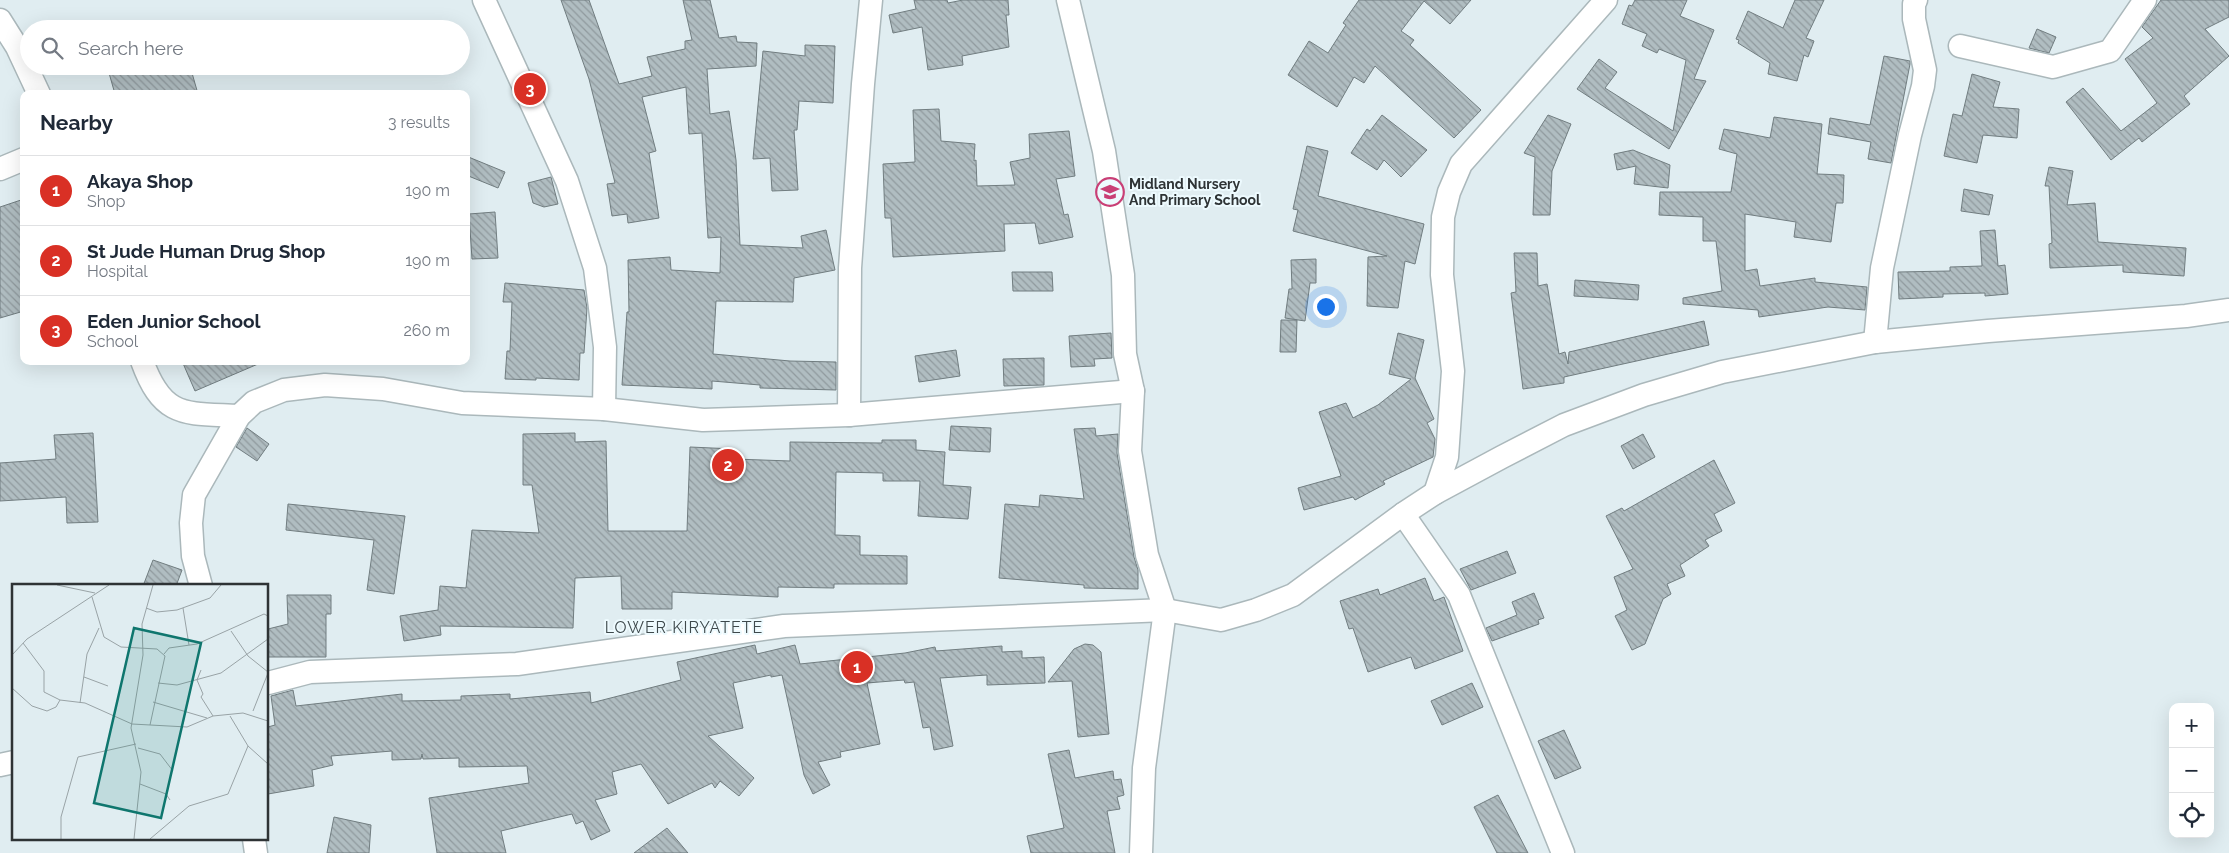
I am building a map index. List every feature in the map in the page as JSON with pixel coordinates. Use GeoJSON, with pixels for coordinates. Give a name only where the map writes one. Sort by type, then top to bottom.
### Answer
{"type":"FeatureCollection","features":[{"type":"Feature","properties":{"kind":"street"},"geometry":{"type":"LineString","coordinates":[[484,0],[567,181],[595,268],[604,347],[604,409]]}},
{"type":"Feature","properties":{"kind":"street"},"geometry":{"type":"LineString","coordinates":[[849,415],[850,268],[871,0]]}},
{"type":"Feature","properties":{"kind":"street"},"geometry":{"type":"LineString","coordinates":[[1068,0],[1104,151],[1123,275],[1125,354],[1133,391],[1130,451],[1147,555],[1165,610],[1144,768],[1141,853]]}},
{"type":"Feature","properties":{"kind":"street"},"geometry":{"type":"LineString","coordinates":[[1434,493],[1447,457],[1453,371],[1442,275],[1442,217],[1449,192],[1461,164],[1606,0]]}},
{"type":"Feature","properties":{"kind":"street"},"geometry":{"type":"LineString","coordinates":[[1875,342],[1882,268],[1925,70],[1914,19],[1914,4],[1916,0]]}},
{"type":"Feature","properties":{"kind":"street"},"geometry":{"type":"LineString","coordinates":[[1960,46],[2053,68],[2110,50],[2145,0]]}},
{"type":"Feature","properties":{"kind":"street"},"geometry":{"type":"LineString","coordinates":[[0,20],[20,53]]}},
{"type":"Feature","properties":{"kind":"street"},"geometry":{"type":"LineString","coordinates":[[30,75],[37,90]]}},
{"type":"Feature","properties":{"kind":"street"},"geometry":{"type":"LineString","coordinates":[[0,169],[20,161]]}},
{"type":"Feature","properties":{"kind":"street"},"geometry":{"type":"LineString","coordinates":[[269,683],[310,672],[517,664],[784,626],[1165,610],[1220,620],[1256,610],[1293,595],[1434,493],[1564,425],[1644,395],[1722,372],[1875,342],[1988,331],[2186,316],[2229,310]]}},
{"type":"Feature","properties":{"kind":"street"},"geometry":{"type":"LineString","coordinates":[[143,365],[149,382],[163,401],[183,413],[239,416]]}},
{"type":"Feature","properties":{"kind":"street"},"geometry":{"type":"LineString","coordinates":[[200,584],[193,556],[192,523],[194,495],[239,416],[254,402],[284,390],[326,385],[383,389],[462,403],[604,409],[703,420],[849,415],[1133,391]]}},
{"type":"Feature","properties":{"kind":"street"},"geometry":{"type":"LineString","coordinates":[[1403,514],[1459,596],[1563,853]]}},
{"type":"Feature","properties":{"kind":"street"},"geometry":{"type":"LineString","coordinates":[[254,840],[256,853]]}},
{"type":"Feature","properties":{"kind":"building"},"geometry":{"type":"Polygon","coordinates":[[[561,0],[589,0],[619,84],[652,76],[647,57],[685,49],[685,41],[692,40],[683,0],[710,0],[719,38],[736,36],[737,42],[757,43],[756,66],[707,69],[710,114],[729,111],[736,160],[740,245],[803,248],[801,236],[826,230],[835,270],[794,278],[793,302],[716,301],[713,354],[790,361],[836,362],[836,390],[760,388],[760,385],[712,381],[712,389],[622,385],[627,312],[629,312],[628,260],[670,257],[671,270],[720,273],[721,237],[708,238],[702,133],[689,134],[686,87],[642,97],[656,151],[649,153],[659,218],[628,223],[627,214],[612,216],[607,184],[615,183],[589,79],[561,0]]]}},
{"type":"Feature","properties":{"kind":"building"},"geometry":{"type":"Polygon","coordinates":[[[914,0],[947,0],[948,3],[963,0],[1008,0],[1009,15],[1006,15],[1009,47],[962,56],[963,65],[928,70],[922,27],[893,33],[889,15],[916,9],[914,0]]]}},
{"type":"Feature","properties":{"kind":"building"},"geometry":{"type":"Polygon","coordinates":[[[1359,0],[1471,0],[1450,24],[1424,1],[1401,31],[1414,40],[1410,45],[1481,110],[1454,138],[1375,66],[1364,83],[1354,77],[1337,107],[1288,75],[1309,41],[1328,53],[1346,25],[1343,23],[1359,0]]]}},
{"type":"Feature","properties":{"kind":"building"},"geometry":{"type":"Polygon","coordinates":[[[1635,0],[1687,0],[1680,16],[1714,30],[1694,79],[1706,81],[1669,149],[1577,89],[1599,59],[1617,72],[1605,88],[1673,131],[1686,60],[1659,49],[1657,53],[1642,46],[1647,34],[1622,24],[1629,5],[1632,6],[1635,0]]]}},
{"type":"Feature","properties":{"kind":"building"},"geometry":{"type":"Polygon","coordinates":[[[1795,0],[1824,0],[1806,38],[1814,41],[1808,57],[1804,55],[1797,81],[1768,74],[1770,63],[1738,43],[1739,40],[1736,39],[1748,11],[1783,28],[1795,0]]]}},
{"type":"Feature","properties":{"kind":"building"},"geometry":{"type":"Polygon","coordinates":[[[2161,0],[2229,0],[2229,17],[2205,29],[2229,56],[2184,96],[2190,104],[2142,142],[2139,138],[2111,160],[2066,102],[2083,88],[2121,131],[2157,103],[2125,59],[2153,38],[2142,27],[2161,0]]]}},
{"type":"Feature","properties":{"kind":"building"},"geometry":{"type":"Polygon","coordinates":[[[2037,29],[2056,37],[2049,53],[2029,48],[2037,29]]]}},
{"type":"Feature","properties":{"kind":"building"},"geometry":{"type":"Polygon","coordinates":[[[805,45],[835,46],[833,103],[799,101],[797,130],[794,130],[798,190],[772,191],[770,158],[753,159],[763,51],[805,56],[805,45]]]}},
{"type":"Feature","properties":{"kind":"building"},"geometry":{"type":"Polygon","coordinates":[[[1884,56],[1910,61],[1891,163],[1868,159],[1871,142],[1828,134],[1830,118],[1870,125],[1884,56]]]}},
{"type":"Feature","properties":{"kind":"building"},"geometry":{"type":"Polygon","coordinates":[[[1972,74],[2000,82],[1993,107],[2019,109],[2017,138],[1983,135],[1977,163],[1944,156],[1953,114],[1962,116],[1972,74]]]}},
{"type":"Feature","properties":{"kind":"building"},"geometry":{"type":"Polygon","coordinates":[[[110,75],[193,75],[197,90],[114,90],[110,75]]]}},
{"type":"Feature","properties":{"kind":"building"},"geometry":{"type":"Polygon","coordinates":[[[939,109],[941,141],[975,144],[974,161],[976,160],[977,186],[1015,185],[1010,162],[1030,158],[1029,134],[1069,131],[1075,176],[1056,179],[1064,215],[1068,214],[1073,237],[1039,244],[1035,223],[1004,224],[1005,251],[893,257],[891,218],[885,218],[883,164],[915,162],[913,110],[939,109]]]}},
{"type":"Feature","properties":{"kind":"building"},"geometry":{"type":"Polygon","coordinates":[[[1382,115],[1427,150],[1401,177],[1384,160],[1377,170],[1351,153],[1367,129],[1370,131],[1382,115]]]}},
{"type":"Feature","properties":{"kind":"building"},"geometry":{"type":"Polygon","coordinates":[[[1548,115],[1571,124],[1552,171],[1550,215],[1533,215],[1535,157],[1524,153],[1548,115]]]}},
{"type":"Feature","properties":{"kind":"building"},"geometry":{"type":"Polygon","coordinates":[[[1774,117],[1822,124],[1817,174],[1844,175],[1843,203],[1836,203],[1831,242],[1794,237],[1796,222],[1745,214],[1745,271],[1757,269],[1760,286],[1815,278],[1815,282],[1867,287],[1865,310],[1828,307],[1759,317],[1758,310],[1683,304],[1683,298],[1722,291],[1716,241],[1703,241],[1703,217],[1659,215],[1660,192],[1731,192],[1737,154],[1719,149],[1724,129],[1770,138],[1774,117]]]}},
{"type":"Feature","properties":{"kind":"building"},"geometry":{"type":"Polygon","coordinates":[[[1307,146],[1328,151],[1318,196],[1424,224],[1415,264],[1405,261],[1398,308],[1367,306],[1368,257],[1387,256],[1293,231],[1298,210],[1293,209],[1307,146]]]}},
{"type":"Feature","properties":{"kind":"building"},"geometry":{"type":"Polygon","coordinates":[[[1633,150],[1670,165],[1668,188],[1634,184],[1636,166],[1617,170],[1614,154],[1633,150]]]}},
{"type":"Feature","properties":{"kind":"building"},"geometry":{"type":"Polygon","coordinates":[[[470,158],[505,172],[498,188],[470,177],[470,158]]]}},
{"type":"Feature","properties":{"kind":"building"},"geometry":{"type":"Polygon","coordinates":[[[2049,167],[2073,171],[2067,205],[2095,203],[2098,242],[2186,248],[2184,276],[2123,272],[2123,265],[2050,268],[2049,244],[2052,243],[2049,186],[2045,186],[2049,167]]]}},
{"type":"Feature","properties":{"kind":"building"},"geometry":{"type":"Polygon","coordinates":[[[551,177],[558,204],[544,207],[533,203],[528,183],[551,177]]]}},
{"type":"Feature","properties":{"kind":"building"},"geometry":{"type":"Polygon","coordinates":[[[1964,189],[1993,195],[1989,215],[1961,211],[1964,189]]]}},
{"type":"Feature","properties":{"kind":"building"},"geometry":{"type":"Polygon","coordinates":[[[20,200],[20,312],[0,318],[0,207],[20,200]]]}},
{"type":"Feature","properties":{"kind":"building"},"geometry":{"type":"Polygon","coordinates":[[[495,212],[498,258],[472,259],[470,214],[495,212]]]}},
{"type":"Feature","properties":{"kind":"building"},"geometry":{"type":"Polygon","coordinates":[[[1995,230],[1998,266],[2005,265],[2008,294],[1985,296],[1985,293],[1943,294],[1943,297],[1899,299],[1898,272],[1950,271],[1950,267],[1982,266],[1980,231],[1995,230]]]}},
{"type":"Feature","properties":{"kind":"building"},"geometry":{"type":"Polygon","coordinates":[[[1514,253],[1537,253],[1538,286],[1547,284],[1559,354],[1565,352],[1568,364],[1569,352],[1704,321],[1709,345],[1564,377],[1564,383],[1523,389],[1511,293],[1516,292],[1514,253]]]}},
{"type":"Feature","properties":{"kind":"building"},"geometry":{"type":"Polygon","coordinates":[[[1316,259],[1316,283],[1310,283],[1305,321],[1285,318],[1289,289],[1292,289],[1291,260],[1316,259]]]}},
{"type":"Feature","properties":{"kind":"building"},"geometry":{"type":"Polygon","coordinates":[[[1012,272],[1052,272],[1053,291],[1013,291],[1012,272]]]}},
{"type":"Feature","properties":{"kind":"building"},"geometry":{"type":"Polygon","coordinates":[[[1575,280],[1639,285],[1638,300],[1574,296],[1575,280]]]}},
{"type":"Feature","properties":{"kind":"building"},"geometry":{"type":"Polygon","coordinates":[[[505,283],[584,290],[587,308],[584,353],[580,353],[579,380],[505,379],[507,351],[510,351],[512,302],[503,302],[505,283]]]}},
{"type":"Feature","properties":{"kind":"building"},"geometry":{"type":"Polygon","coordinates":[[[1281,320],[1297,320],[1296,352],[1280,352],[1281,320]]]}},
{"type":"Feature","properties":{"kind":"building"},"geometry":{"type":"Polygon","coordinates":[[[1111,333],[1112,358],[1094,359],[1095,366],[1071,367],[1069,336],[1111,333]]]}},
{"type":"Feature","properties":{"kind":"building"},"geometry":{"type":"Polygon","coordinates":[[[1398,333],[1424,340],[1415,378],[1434,419],[1427,423],[1435,439],[1433,457],[1383,481],[1385,484],[1355,500],[1353,497],[1304,510],[1298,488],[1341,476],[1319,412],[1346,403],[1353,418],[1378,405],[1411,379],[1389,374],[1398,333]]]}},
{"type":"Feature","properties":{"kind":"building"},"geometry":{"type":"Polygon","coordinates":[[[956,350],[960,376],[919,382],[915,356],[956,350]]]}},
{"type":"Feature","properties":{"kind":"building"},"geometry":{"type":"Polygon","coordinates":[[[1044,358],[1044,385],[1004,386],[1003,359],[1044,358]]]}},
{"type":"Feature","properties":{"kind":"building"},"geometry":{"type":"Polygon","coordinates":[[[184,365],[256,365],[195,391],[184,365]]]}},
{"type":"Feature","properties":{"kind":"building"},"geometry":{"type":"Polygon","coordinates":[[[951,426],[991,428],[990,452],[949,450],[951,426]]]}},
{"type":"Feature","properties":{"kind":"building"},"geometry":{"type":"Polygon","coordinates":[[[247,428],[269,444],[257,461],[236,447],[247,428]]]}},
{"type":"Feature","properties":{"kind":"building"},"geometry":{"type":"Polygon","coordinates":[[[1095,428],[1096,436],[1118,434],[1117,453],[1134,557],[1138,570],[1138,589],[1084,588],[1084,585],[999,578],[1005,504],[1039,507],[1040,495],[1084,499],[1074,429],[1095,428]]]}},
{"type":"Feature","properties":{"kind":"building"},"geometry":{"type":"Polygon","coordinates":[[[93,433],[98,522],[67,523],[66,497],[0,501],[0,463],[56,459],[54,435],[93,433]]]}},
{"type":"Feature","properties":{"kind":"building"},"geometry":{"type":"Polygon","coordinates":[[[575,433],[575,442],[606,441],[608,531],[687,531],[690,447],[734,449],[734,459],[790,461],[790,442],[882,443],[882,440],[916,440],[916,450],[945,452],[943,485],[971,487],[968,519],[918,516],[920,481],[883,481],[883,473],[836,472],[835,535],[860,536],[860,555],[907,556],[907,584],[834,584],[834,588],[778,587],[778,597],[672,592],[672,609],[622,609],[621,576],[575,578],[573,628],[440,626],[441,635],[404,641],[400,616],[438,610],[440,586],[466,588],[472,530],[539,533],[532,485],[523,485],[523,434],[575,433]]]}},
{"type":"Feature","properties":{"kind":"building"},"geometry":{"type":"Polygon","coordinates":[[[1643,434],[1655,457],[1633,469],[1621,446],[1643,434]]]}},
{"type":"Feature","properties":{"kind":"building"},"geometry":{"type":"Polygon","coordinates":[[[1714,460],[1735,503],[1714,514],[1722,531],[1705,540],[1709,546],[1680,565],[1685,576],[1667,584],[1671,594],[1663,599],[1645,644],[1632,650],[1615,616],[1627,610],[1614,577],[1633,569],[1606,516],[1622,508],[1624,511],[1714,460]]]}},
{"type":"Feature","properties":{"kind":"building"},"geometry":{"type":"Polygon","coordinates":[[[288,504],[405,516],[394,594],[367,590],[374,540],[286,530],[288,504]]]}},
{"type":"Feature","properties":{"kind":"building"},"geometry":{"type":"Polygon","coordinates":[[[1507,551],[1516,573],[1471,590],[1460,569],[1507,551]]]}},
{"type":"Feature","properties":{"kind":"building"},"geometry":{"type":"Polygon","coordinates":[[[153,560],[182,570],[177,584],[144,584],[153,560]]]}},
{"type":"Feature","properties":{"kind":"building"},"geometry":{"type":"Polygon","coordinates":[[[1425,578],[1434,601],[1444,597],[1463,651],[1415,669],[1411,657],[1368,672],[1353,628],[1349,629],[1340,601],[1378,589],[1380,595],[1425,578]]]}},
{"type":"Feature","properties":{"kind":"building"},"geometry":{"type":"Polygon","coordinates":[[[1534,593],[1544,618],[1538,620],[1539,624],[1492,641],[1486,628],[1517,615],[1512,602],[1534,593]]]}},
{"type":"Feature","properties":{"kind":"building"},"geometry":{"type":"Polygon","coordinates":[[[287,595],[331,595],[331,614],[326,614],[326,657],[269,657],[269,629],[288,624],[287,595]]]}},
{"type":"Feature","properties":{"kind":"building"},"geometry":{"type":"Polygon","coordinates":[[[1085,644],[1093,645],[1101,652],[1109,734],[1078,737],[1072,681],[1048,682],[1074,649],[1085,644]]]}},
{"type":"Feature","properties":{"kind":"building"},"geometry":{"type":"Polygon","coordinates":[[[755,645],[757,654],[795,645],[800,664],[905,653],[935,647],[936,651],[1002,646],[1002,652],[1022,651],[1022,658],[1044,657],[1045,683],[987,685],[987,675],[940,678],[953,746],[934,750],[930,727],[923,728],[914,682],[905,683],[904,680],[867,683],[880,744],[840,752],[841,757],[818,762],[830,785],[813,794],[804,775],[782,675],[771,677],[771,675],[733,683],[743,728],[708,736],[754,778],[739,796],[720,781],[715,788],[712,783],[668,804],[641,764],[612,772],[617,794],[595,800],[610,831],[591,840],[583,821],[576,824],[572,814],[501,831],[506,853],[437,853],[429,798],[529,783],[527,766],[459,767],[459,758],[423,759],[422,754],[421,759],[392,760],[392,751],[331,756],[333,765],[312,770],[314,786],[269,794],[269,727],[275,725],[271,696],[293,690],[296,706],[402,694],[402,701],[461,700],[461,696],[510,694],[510,699],[590,692],[591,703],[681,680],[677,662],[755,645]]]}},
{"type":"Feature","properties":{"kind":"building"},"geometry":{"type":"Polygon","coordinates":[[[1472,683],[1483,707],[1442,725],[1431,701],[1472,683]]]}},
{"type":"Feature","properties":{"kind":"building"},"geometry":{"type":"Polygon","coordinates":[[[1564,730],[1581,768],[1555,779],[1538,741],[1564,730]]]}},
{"type":"Feature","properties":{"kind":"building"},"geometry":{"type":"Polygon","coordinates":[[[1069,750],[1075,778],[1113,771],[1114,780],[1121,779],[1124,795],[1117,797],[1120,809],[1107,811],[1115,853],[1031,853],[1027,836],[1064,828],[1048,754],[1069,750]]]}},
{"type":"Feature","properties":{"kind":"building"},"geometry":{"type":"Polygon","coordinates":[[[1498,795],[1528,853],[1497,853],[1474,807],[1498,795]]]}},
{"type":"Feature","properties":{"kind":"building"},"geometry":{"type":"Polygon","coordinates":[[[334,817],[371,825],[369,853],[327,853],[334,817]]]}},
{"type":"Feature","properties":{"kind":"building"},"geometry":{"type":"Polygon","coordinates":[[[667,828],[688,853],[634,853],[667,828]]]}},
{"type":"Feature","properties":{"kind":"place","name":"Eden Junior School"},"geometry":{"type":"Point","coordinates":[530,89]}},
{"type":"Feature","properties":{"kind":"place","name":"Midland Nursery And Primary School"},"geometry":{"type":"Point","coordinates":[1110,192]}},
{"type":"Feature","properties":{"kind":"place","name":"St Jude Human Drug Shop"},"geometry":{"type":"Point","coordinates":[728,465]}},
{"type":"Feature","properties":{"kind":"place","name":"Akaya Shop"},"geometry":{"type":"Point","coordinates":[857,667]}},
{"type":"Feature","properties":{"kind":"district","name":"LOWER KIRYATETE"},"geometry":{"type":"Point","coordinates":[684,627]}}]}
